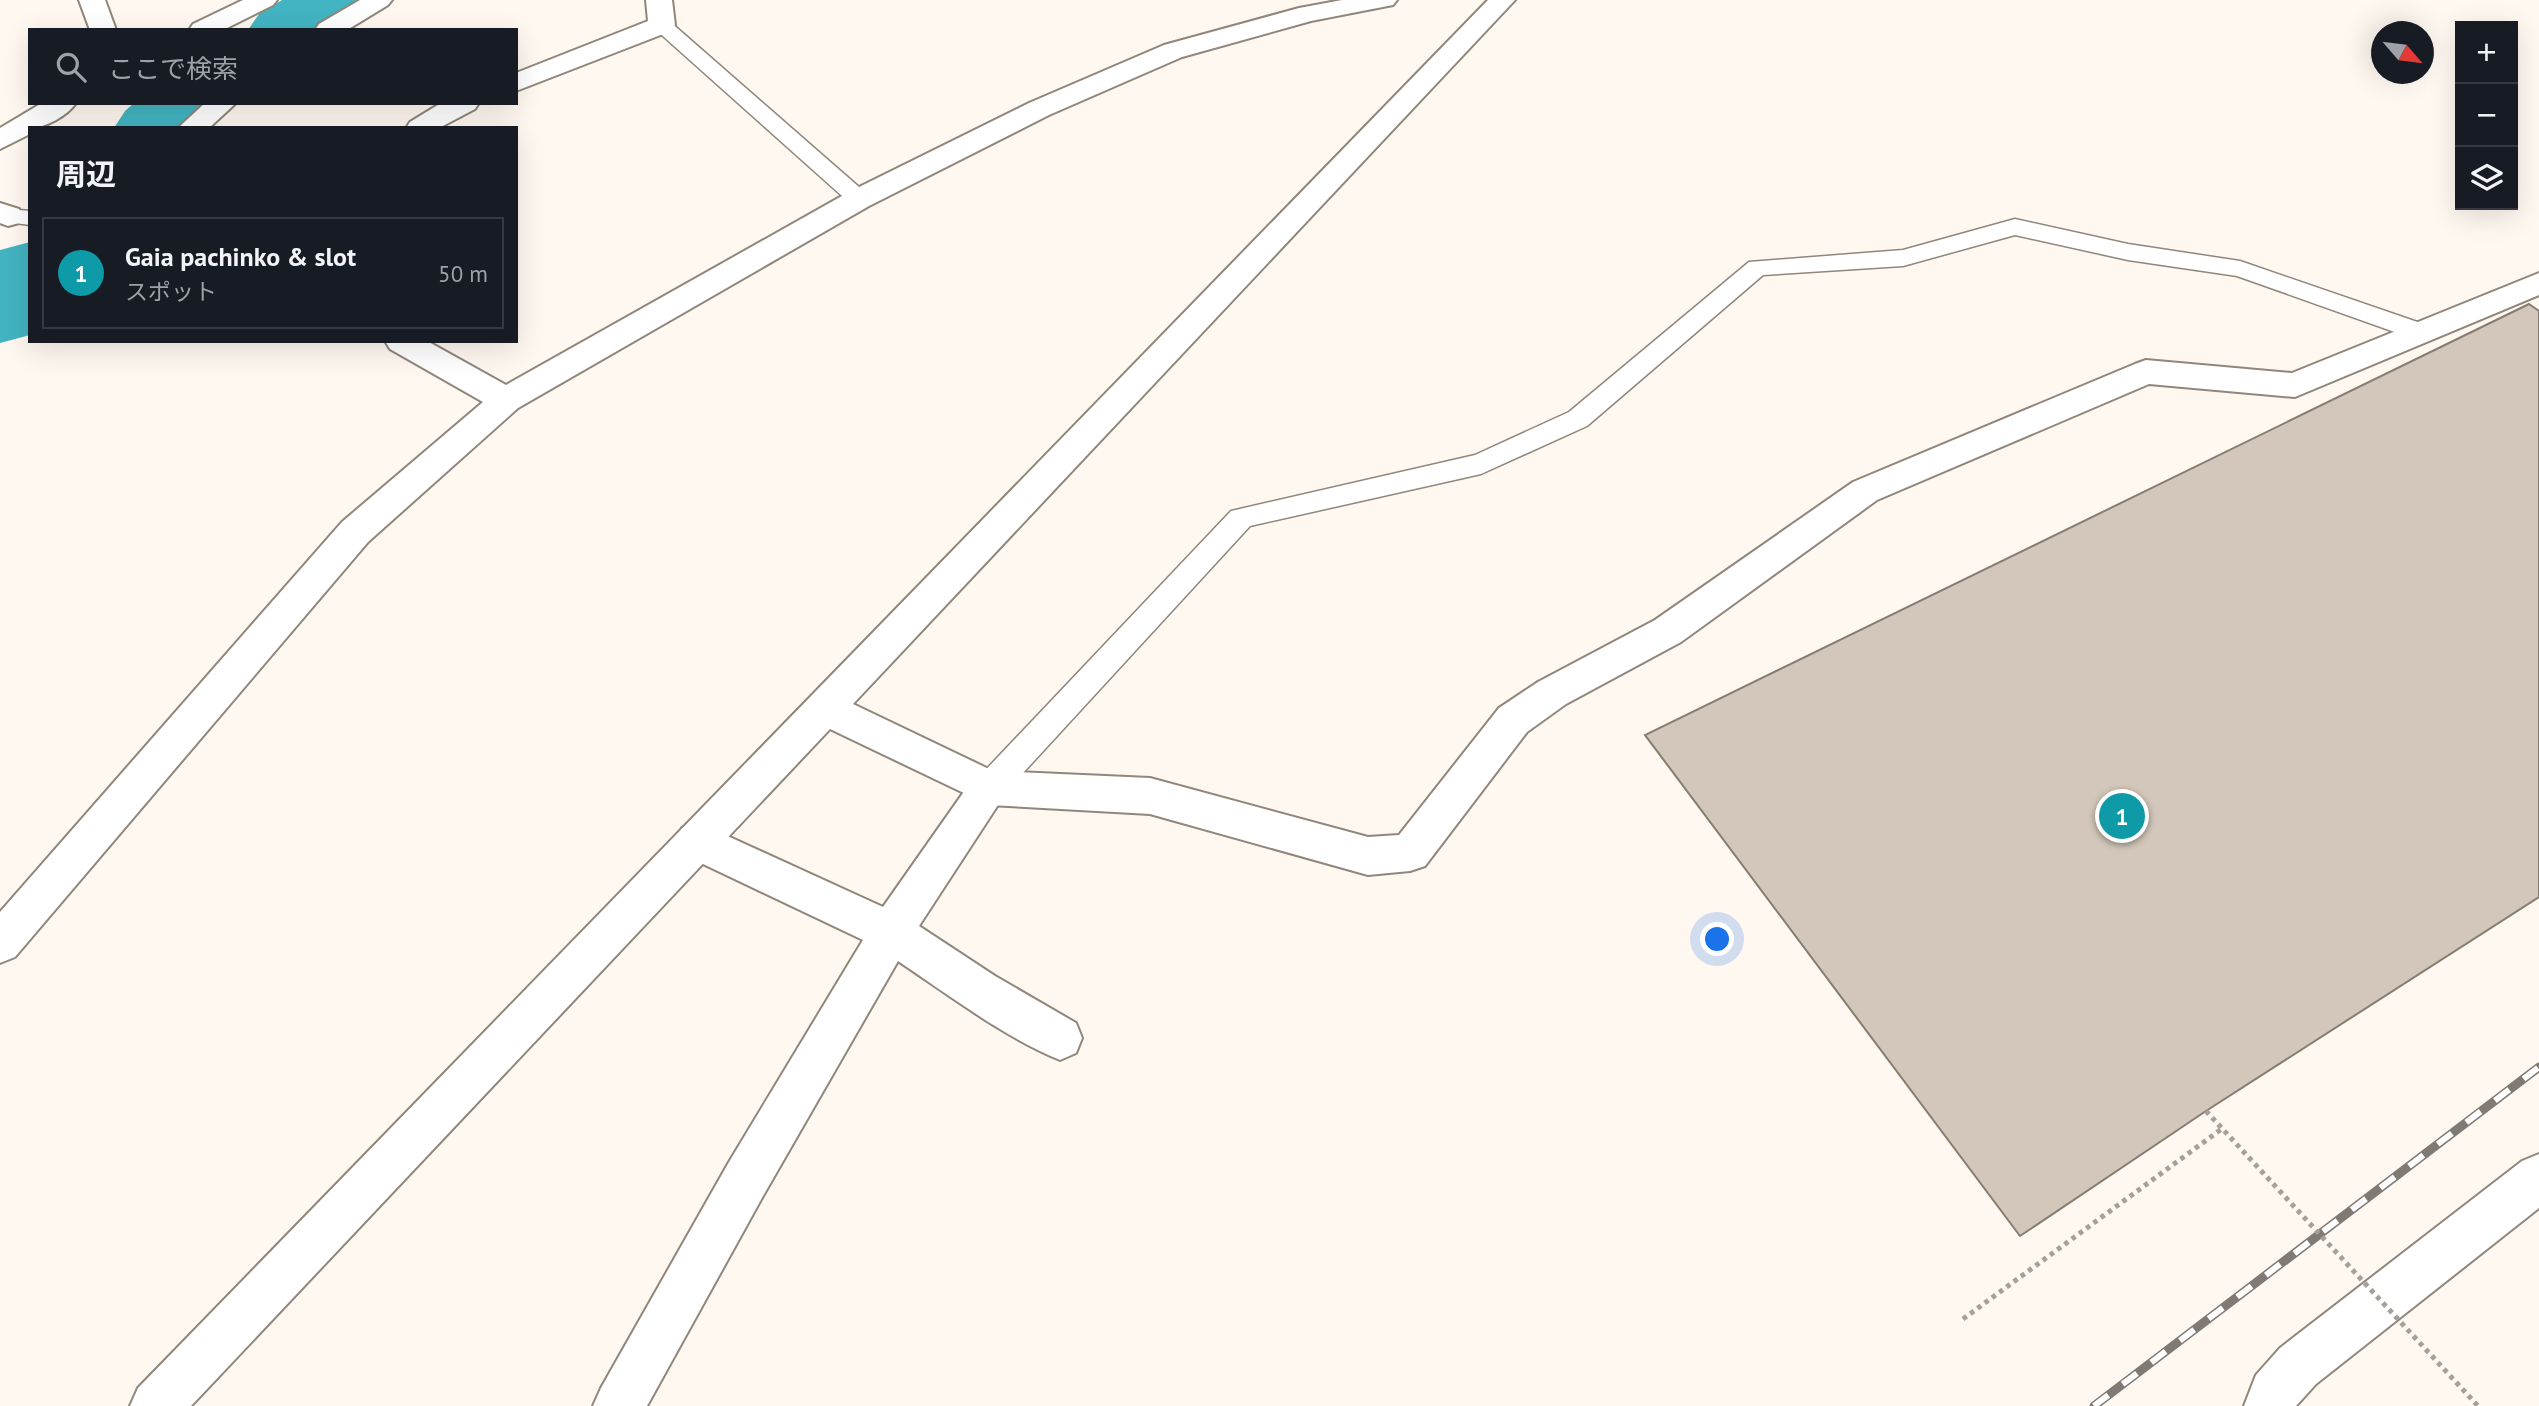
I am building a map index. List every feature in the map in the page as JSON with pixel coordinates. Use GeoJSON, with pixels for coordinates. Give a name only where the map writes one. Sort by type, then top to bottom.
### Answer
{"type":"FeatureCollection","features":[{"type":"Feature","properties":{"kind":"street"},"geometry":{"type":"LineString","coordinates":[[92,0],[102,28]]}},
{"type":"Feature","properties":{"kind":"street"},"geometry":{"type":"LineString","coordinates":[[206,28],[264,0]]}},
{"type":"Feature","properties":{"kind":"street"},"geometry":{"type":"LineString","coordinates":[[331,28],[379,0]]}},
{"type":"Feature","properties":{"kind":"street"},"geometry":{"type":"LineString","coordinates":[[0,943],[355,532],[506,400],[859,199],[1040,109],[1173,51],[1308,14],[1384,0]]}},
{"type":"Feature","properties":{"kind":"street"},"geometry":{"type":"LineString","coordinates":[[156,1406],[1502,0]]}},
{"type":"Feature","properties":{"kind":"street"},"geometry":{"type":"LineString","coordinates":[[518,82],[661,13]]}},
{"type":"Feature","properties":{"kind":"street"},"geometry":{"type":"LineString","coordinates":[[0,140],[59,105]]}},
{"type":"Feature","properties":{"kind":"street"},"geometry":{"type":"LineString","coordinates":[[194,126],[220,105]]}},
{"type":"Feature","properties":{"kind":"street"},"geometry":{"type":"LineString","coordinates":[[422,126],[444,111],[460,105]]}},
{"type":"Feature","properties":{"kind":"street"},"geometry":{"type":"LineString","coordinates":[[823,707],[989,788],[1150,796],[1368,856],[1410,853],[1513,720],[1552,693],[1668,631],[1865,491],[2146,372],[2295,385],[2539,283]]}},
{"type":"Feature","properties":{"kind":"street"},"geometry":{"type":"LineString","coordinates":[[405,343],[506,400]]}},
{"type":"Feature","properties":{"kind":"street"},"geometry":{"type":"LineString","coordinates":[[619,1406],[746,1179],[891,932],[989,788]]}},
{"type":"Feature","properties":{"kind":"street"},"geometry":{"type":"LineString","coordinates":[[696,842],[891,932],[980,991],[1060,1038]]}},
{"type":"Feature","properties":{"kind":"street"},"geometry":{"type":"LineString","coordinates":[[2270,1406],[2274,1392],[2298,1366],[2539,1178]]}},
{"type":"Feature","properties":{"kind":"lane"},"geometry":{"type":"LineString","coordinates":[[661,13],[859,199]]}},
{"type":"Feature","properties":{"kind":"lane"},"geometry":{"type":"LineString","coordinates":[[989,788],[1241,518],[1481,464],[1578,419],[1757,268],[1903,258],[2015,227],[2128,252],[2240,269],[2420,332]]}},
{"type":"Feature","properties":{"kind":"path"},"geometry":{"type":"LineString","coordinates":[[2206,1111],[2478,1406]]}},
{"type":"Feature","properties":{"kind":"path"},"geometry":{"type":"LineString","coordinates":[[1963,1319],[2223,1128]]}},
{"type":"Feature","properties":{"kind":"building"},"geometry":{"type":"Polygon","coordinates":[[[2529,304],[2539,311],[2539,897],[2206,1111],[2020,1236],[1645,735],[2529,304]]]}},
{"type":"Feature","properties":{"kind":"waterway"},"geometry":{"type":"LineString","coordinates":[[288,28],[333,0]]}},
{"type":"Feature","properties":{"kind":"waterway"},"geometry":{"type":"LineString","coordinates":[[155,126],[181,105]]}},
{"type":"Feature","properties":{"kind":"waterway"},"geometry":{"type":"LineString","coordinates":[[0,313],[28,274]]}},
{"type":"Feature","properties":{"kind":"railway"},"geometry":{"type":"LineString","coordinates":[[2094,1406],[2539,1067]]}},
{"type":"Feature","properties":{"kind":"place","name":"Gaia pachinko & slot"},"geometry":{"type":"Point","coordinates":[2122,816]}}]}
